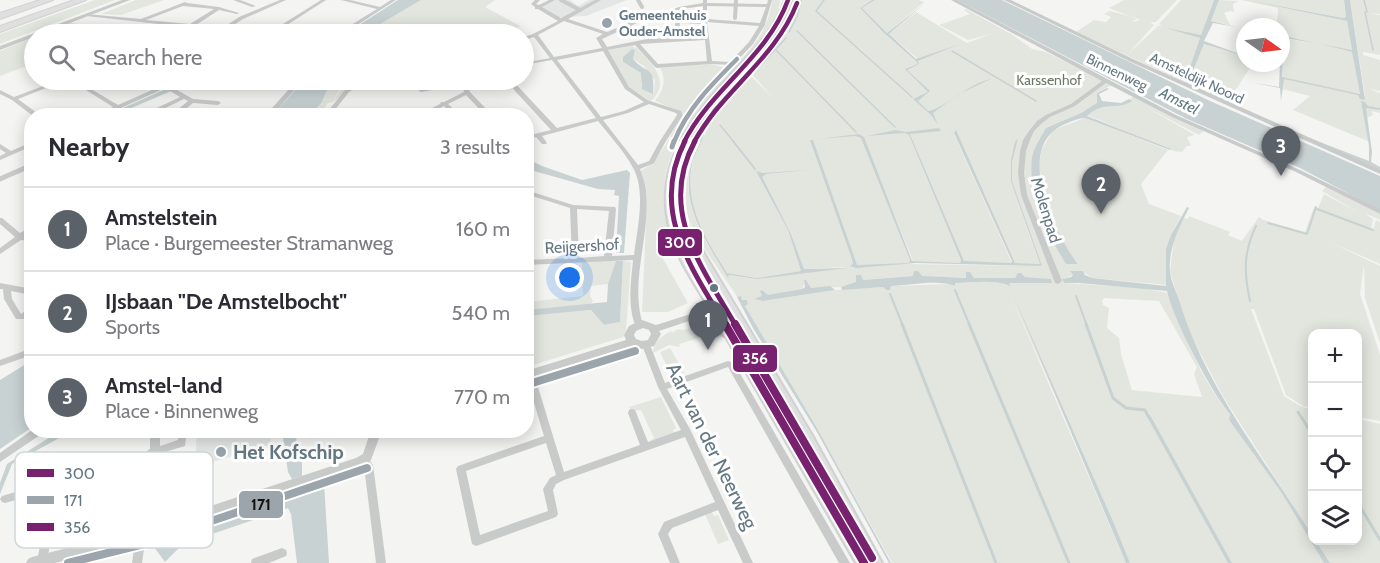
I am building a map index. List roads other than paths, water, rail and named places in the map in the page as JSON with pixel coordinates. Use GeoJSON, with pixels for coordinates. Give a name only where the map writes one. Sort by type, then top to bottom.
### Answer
{"type":"FeatureCollection","features":[{"type":"Feature","properties":{"kind":"highway"},"geometry":{"type":"LineString","coordinates":[[0,16],[49,0]]}},
{"type":"Feature","properties":{"kind":"highway"},"geometry":{"type":"LineString","coordinates":[[0,28],[82,0]]}},
{"type":"Feature","properties":{"kind":"main road"},"geometry":{"type":"LineString","coordinates":[[780,20],[782,0]]}},
{"type":"Feature","properties":{"kind":"main road"},"geometry":{"type":"LineString","coordinates":[[788,0],[780,20],[762,46],[692,124],[670,175],[669,195],[676,237],[722,311],[809,441],[875,563]]}},
{"type":"Feature","properties":{"kind":"main road"},"geometry":{"type":"LineString","coordinates":[[722,311],[731,336],[864,563]]}},
{"type":"Feature","properties":{"kind":"main road"},"geometry":{"type":"LineString","coordinates":[[699,321],[721,328],[731,336]]}},
{"type":"Feature","properties":{"kind":"street"},"geometry":{"type":"LineString","coordinates":[[63,24],[127,0]]}},
{"type":"Feature","properties":{"kind":"street"},"geometry":{"type":"LineString","coordinates":[[141,19],[192,0]]}},
{"type":"Feature","properties":{"kind":"street"},"geometry":{"type":"LineString","coordinates":[[235,0],[254,6]]}},
{"type":"Feature","properties":{"kind":"street"},"geometry":{"type":"LineString","coordinates":[[232,24],[284,0]]}},
{"type":"Feature","properties":{"kind":"street"},"geometry":{"type":"LineString","coordinates":[[286,24],[324,0]]}},
{"type":"Feature","properties":{"kind":"street"},"geometry":{"type":"LineString","coordinates":[[342,0],[380,8]]}},
{"type":"Feature","properties":{"kind":"street"},"geometry":{"type":"LineString","coordinates":[[355,24],[394,0]]}},
{"type":"Feature","properties":{"kind":"street"},"geometry":{"type":"LineString","coordinates":[[538,0],[533,3],[537,8],[607,34]]}},
{"type":"Feature","properties":{"kind":"street"},"geometry":{"type":"LineString","coordinates":[[537,8],[553,0]]}},
{"type":"Feature","properties":{"kind":"street"},"geometry":{"type":"LineString","coordinates":[[561,0],[580,10]]}},
{"type":"Feature","properties":{"kind":"street"},"geometry":{"type":"LineString","coordinates":[[599,0],[535,35],[637,168],[643,190],[635,303],[635,318],[639,325]]}},
{"type":"Feature","properties":{"kind":"street"},"geometry":{"type":"LineString","coordinates":[[638,0],[642,7]]}},
{"type":"Feature","properties":{"kind":"street"},"geometry":{"type":"LineString","coordinates":[[673,0],[681,8]]}},
{"type":"Feature","properties":{"kind":"street","name":"Binnenweg"},"geometry":{"type":"LineString","coordinates":[[953,0],[1189,123],[1298,171],[1380,212]]}},
{"type":"Feature","properties":{"kind":"street","name":"Amsteldijk Noord"},"geometry":{"type":"LineString","coordinates":[[1007,0],[1133,61],[1380,172]]}},
{"type":"Feature","properties":{"kind":"street"},"geometry":{"type":"LineString","coordinates":[[705,2],[710,62]]}},
{"type":"Feature","properties":{"kind":"street"},"geometry":{"type":"LineString","coordinates":[[636,43],[657,66],[710,62],[732,64],[763,25],[769,3],[705,2],[681,8],[676,14],[676,39]]}},
{"type":"Feature","properties":{"kind":"street"},"geometry":{"type":"LineString","coordinates":[[735,18],[737,2]]}},
{"type":"Feature","properties":{"kind":"street"},"geometry":{"type":"LineString","coordinates":[[182,4],[219,8],[237,13]]}},
{"type":"Feature","properties":{"kind":"street"},"geometry":{"type":"LineString","coordinates":[[195,24],[219,8]]}},
{"type":"Feature","properties":{"kind":"street"},"geometry":{"type":"LineString","coordinates":[[637,168],[652,162],[680,115],[679,112],[650,102],[627,88],[598,39],[647,17],[676,14],[705,21],[763,25]]}},
{"type":"Feature","properties":{"kind":"street"},"geometry":{"type":"LineString","coordinates":[[86,15],[177,24]]}},
{"type":"Feature","properties":{"kind":"street"},"geometry":{"type":"LineString","coordinates":[[534,63],[636,43],[707,38]]}},
{"type":"Feature","properties":{"kind":"street"},"geometry":{"type":"LineString","coordinates":[[0,48],[24,39]]}},
{"type":"Feature","properties":{"kind":"street","name":"Molenpad"},"geometry":{"type":"LineString","coordinates":[[1058,281],[1024,195],[1021,183],[1023,150],[1032,129],[1040,121],[1071,106],[1107,80]]}},
{"type":"Feature","properties":{"kind":"street"},"geometry":{"type":"LineString","coordinates":[[14,99],[37,90]]}},
{"type":"Feature","properties":{"kind":"street"},"geometry":{"type":"LineString","coordinates":[[90,90],[118,107],[163,90]]}},
{"type":"Feature","properties":{"kind":"street"},"geometry":{"type":"LineString","coordinates":[[172,90],[192,101],[218,103]]}},
{"type":"Feature","properties":{"kind":"street"},"geometry":{"type":"LineString","coordinates":[[275,108],[291,90]]}},
{"type":"Feature","properties":{"kind":"street"},"geometry":{"type":"LineString","coordinates":[[333,108],[349,90]]}},
{"type":"Feature","properties":{"kind":"street"},"geometry":{"type":"LineString","coordinates":[[466,90],[482,108]]}},
{"type":"Feature","properties":{"kind":"street"},"geometry":{"type":"LineString","coordinates":[[518,90],[556,131]]}},
{"type":"Feature","properties":{"kind":"street"},"geometry":{"type":"LineString","coordinates":[[0,92],[27,108]]}},
{"type":"Feature","properties":{"kind":"street"},"geometry":{"type":"LineString","coordinates":[[434,108],[467,93]]}},
{"type":"Feature","properties":{"kind":"street"},"geometry":{"type":"LineString","coordinates":[[160,108],[184,97]]}},
{"type":"Feature","properties":{"kind":"street"},"geometry":{"type":"LineString","coordinates":[[183,108],[192,101]]}},
{"type":"Feature","properties":{"kind":"street"},"geometry":{"type":"LineString","coordinates":[[534,139],[541,139],[556,131],[626,112],[650,102]]}},
{"type":"Feature","properties":{"kind":"street"},"geometry":{"type":"LineString","coordinates":[[443,103],[449,108]]}},
{"type":"Feature","properties":{"kind":"street"},"geometry":{"type":"LineString","coordinates":[[0,146],[10,153]]}},
{"type":"Feature","properties":{"kind":"street"},"geometry":{"type":"LineString","coordinates":[[0,158],[24,147]]}},
{"type":"Feature","properties":{"kind":"street"},"geometry":{"type":"LineString","coordinates":[[0,180],[24,169]]}},
{"type":"Feature","properties":{"kind":"street"},"geometry":{"type":"LineString","coordinates":[[534,195],[573,207],[613,209],[612,257]]}},
{"type":"Feature","properties":{"kind":"street"},"geometry":{"type":"LineString","coordinates":[[573,207],[576,260]]}},
{"type":"Feature","properties":{"kind":"street"},"geometry":{"type":"LineString","coordinates":[[0,220],[20,237],[24,238]]}},
{"type":"Feature","properties":{"kind":"street"},"geometry":{"type":"LineString","coordinates":[[0,252],[24,234]]}},
{"type":"Feature","properties":{"kind":"street","name":"Reijgershof"},"geometry":{"type":"LineString","coordinates":[[534,263],[638,257]]}},
{"type":"Feature","properties":{"kind":"street"},"geometry":{"type":"LineString","coordinates":[[3,286],[24,290]]}},
{"type":"Feature","properties":{"kind":"street"},"geometry":{"type":"LineString","coordinates":[[3,286],[14,312],[19,317],[24,316]]}},
{"type":"Feature","properties":{"kind":"street"},"geometry":{"type":"LineString","coordinates":[[655,332],[699,321],[722,311]]}},
{"type":"Feature","properties":{"kind":"street"},"geometry":{"type":"LineString","coordinates":[[655,332],[722,311]]}},
{"type":"Feature","properties":{"kind":"street"},"geometry":{"type":"LineString","coordinates":[[632,342],[629,333],[639,325],[647,325],[655,332]]}},
{"type":"Feature","properties":{"kind":"street"},"geometry":{"type":"LineString","coordinates":[[534,372],[632,342],[646,345],[654,340],[655,332]]}},
{"type":"Feature","properties":{"kind":"street","name":"Aart van der Neerweg"},"geometry":{"type":"LineString","coordinates":[[646,345],[662,387],[687,432],[748,563]]}},
{"type":"Feature","properties":{"kind":"street"},"geometry":{"type":"LineString","coordinates":[[0,363],[24,354]]}},
{"type":"Feature","properties":{"kind":"street"},"geometry":{"type":"LineString","coordinates":[[662,387],[728,364],[731,365],[845,563]]}},
{"type":"Feature","properties":{"kind":"street"},"geometry":{"type":"LineString","coordinates":[[534,392],[561,477]]}},
{"type":"Feature","properties":{"kind":"street"},"geometry":{"type":"LineString","coordinates":[[632,413],[645,447]]}},
{"type":"Feature","properties":{"kind":"street"},"geometry":{"type":"LineString","coordinates":[[549,438],[461,469],[476,541],[553,514],[548,489],[554,481],[561,477],[687,432]]}},
{"type":"Feature","properties":{"kind":"street"},"geometry":{"type":"LineString","coordinates":[[0,458],[29,438]]}},
{"type":"Feature","properties":{"kind":"street"},"geometry":{"type":"LineString","coordinates":[[155,438],[155,451],[182,443],[182,438]]}},
{"type":"Feature","properties":{"kind":"street"},"geometry":{"type":"LineString","coordinates":[[213,511],[364,460],[374,438]]}},
{"type":"Feature","properties":{"kind":"street"},"geometry":{"type":"LineString","coordinates":[[364,460],[368,465],[381,563]]}},
{"type":"Feature","properties":{"kind":"street"},"geometry":{"type":"LineString","coordinates":[[5,499],[15,496]]}},
{"type":"Feature","properties":{"kind":"street"},"geometry":{"type":"LineString","coordinates":[[675,563],[663,534],[668,525],[721,504]]}},
{"type":"Feature","properties":{"kind":"street"},"geometry":{"type":"LineString","coordinates":[[37,562],[91,548]]}},
{"type":"Feature","properties":{"kind":"street"},"geometry":{"type":"LineString","coordinates":[[137,563],[139,548]]}},
{"type":"Feature","properties":{"kind":"street"},"geometry":{"type":"LineString","coordinates":[[256,563],[282,553]]}},
{"type":"Feature","properties":{"kind":"water"},"geometry":{"type":"Polygon","coordinates":[[[398,0],[421,0],[380,24],[361,24],[398,0]]]}},
{"type":"Feature","properties":{"kind":"water"},"geometry":{"type":"Polygon","coordinates":[[[875,0],[862,8],[887,33],[925,3],[889,34],[916,59],[963,43],[918,61],[919,64],[907,70],[930,91],[918,101],[928,111],[953,99],[933,113],[938,125],[931,115],[913,99],[928,92],[905,69],[917,64],[916,61],[860,8],[875,0]]]}},
{"type":"Feature","properties":{"kind":"water","name":"Amstel"},"geometry":{"type":"Polygon","coordinates":[[[957,0],[1002,0],[1210,101],[1380,176],[1380,210],[1300,168],[1187,119],[957,0]]]}},
{"type":"Feature","properties":{"kind":"water"},"geometry":{"type":"Polygon","coordinates":[[[1214,0],[1219,0],[1211,21],[1236,27],[1213,23],[1204,41],[1236,53],[1204,44],[1188,83],[1185,82],[1200,38],[1166,28],[1201,35],[1214,0]]]}},
{"type":"Feature","properties":{"kind":"water"},"geometry":{"type":"Polygon","coordinates":[[[1248,0],[1343,18],[1346,17],[1344,0],[1350,0],[1365,100],[1360,99],[1358,95],[1284,79],[1281,101],[1280,88],[1255,83],[1279,87],[1280,72],[1282,72],[1282,77],[1360,94],[1352,52],[1321,44],[1352,50],[1347,21],[1248,0]]]}},
{"type":"Feature","properties":{"kind":"water"},"geometry":{"type":"Polygon","coordinates":[[[632,49],[635,50],[633,59],[652,74],[653,94],[642,89],[641,73],[623,62],[623,57],[632,49]]]}},
{"type":"Feature","properties":{"kind":"water"},"geometry":{"type":"Polygon","coordinates":[[[991,79],[962,93],[983,81],[991,79]]]}},
{"type":"Feature","properties":{"kind":"water"},"geometry":{"type":"Polygon","coordinates":[[[1109,89],[1099,94],[1102,101],[1121,103],[1129,99],[1141,105],[1132,101],[1127,104],[1099,108],[1087,116],[1171,149],[1085,118],[1063,125],[1048,136],[1041,152],[1040,171],[1043,192],[1050,213],[1078,264],[1066,264],[1052,239],[1035,196],[1031,167],[1033,153],[1046,128],[1081,113],[1097,103],[1097,93],[1109,89]]]}},
{"type":"Feature","properties":{"kind":"water"},"geometry":{"type":"Polygon","coordinates":[[[164,90],[174,90],[131,108],[123,108],[164,90]]]}},
{"type":"Feature","properties":{"kind":"water"},"geometry":{"type":"Polygon","coordinates":[[[295,90],[327,90],[317,108],[279,108],[295,90]]]}},
{"type":"Feature","properties":{"kind":"water"},"geometry":{"type":"Polygon","coordinates":[[[1361,101],[1368,106],[1380,108],[1380,110],[1366,108],[1372,152],[1371,162],[1380,169],[1307,137],[1369,161],[1369,146],[1361,101]]]}},
{"type":"Feature","properties":{"kind":"water"},"geometry":{"type":"Polygon","coordinates":[[[939,128],[941,131],[910,134],[964,261],[1011,263],[1012,261],[954,133],[956,130],[1015,263],[1040,264],[1011,181],[1011,160],[1018,138],[1012,162],[1012,181],[1042,266],[916,263],[856,268],[850,266],[853,264],[852,259],[810,140],[813,140],[857,265],[909,263],[910,260],[861,138],[855,136],[818,139],[859,134],[864,137],[912,261],[960,263],[961,260],[909,135],[905,133],[867,136],[896,130],[906,132],[939,128]]]}},
{"type":"Feature","properties":{"kind":"water"},"geometry":{"type":"Polygon","coordinates":[[[705,130],[692,164],[691,194],[699,222],[727,273],[757,278],[801,271],[788,230],[756,171],[763,173],[808,170],[766,174],[762,177],[791,234],[804,269],[847,268],[757,279],[729,275],[728,278],[698,224],[689,189],[690,171],[695,151],[705,130]]]}},
{"type":"Feature","properties":{"kind":"water"},"geometry":{"type":"Polygon","coordinates":[[[534,162],[582,180],[627,170],[630,173],[624,253],[616,253],[619,196],[614,195],[615,190],[598,189],[534,171],[534,162]]]}},
{"type":"Feature","properties":{"kind":"water"},"geometry":{"type":"Polygon","coordinates":[[[1187,207],[1189,208],[1172,246],[1170,272],[1191,334],[1221,394],[1308,529],[1308,537],[1281,492],[1229,420],[1230,414],[1203,373],[1167,291],[1064,283],[1062,279],[1073,275],[1070,271],[1083,271],[1085,275],[1092,278],[1166,286],[1166,249],[1187,207]]]}},
{"type":"Feature","properties":{"kind":"water"},"geometry":{"type":"Polygon","coordinates":[[[616,261],[623,261],[620,322],[604,325],[591,310],[534,315],[534,309],[607,302],[608,284],[616,261]]]}},
{"type":"Feature","properties":{"kind":"water"},"geometry":{"type":"Polygon","coordinates":[[[914,271],[918,271],[922,276],[966,278],[966,272],[970,272],[974,278],[1015,278],[1018,273],[1021,273],[1025,277],[1051,279],[1052,283],[1010,283],[1009,286],[983,282],[955,283],[955,286],[924,283],[891,286],[890,290],[883,287],[842,290],[841,287],[856,282],[856,275],[861,275],[863,280],[913,276],[914,271]]]}},
{"type":"Feature","properties":{"kind":"water"},"geometry":{"type":"Polygon","coordinates":[[[804,280],[811,288],[830,286],[835,290],[763,301],[754,299],[762,296],[760,291],[762,290],[768,295],[802,289],[805,287],[804,280]]]}},
{"type":"Feature","properties":{"kind":"water"},"geometry":{"type":"Polygon","coordinates":[[[1011,290],[1115,526],[1130,563],[1126,563],[1011,290]]]}},
{"type":"Feature","properties":{"kind":"water"},"geometry":{"type":"Polygon","coordinates":[[[741,296],[742,300],[747,300],[748,304],[745,306],[817,428],[891,563],[817,432],[753,328],[737,297],[741,296]]]}},
{"type":"Feature","properties":{"kind":"water"},"geometry":{"type":"Polygon","coordinates":[[[24,365],[24,433],[0,449],[0,380],[24,365]]]}},
{"type":"Feature","properties":{"kind":"water"},"geometry":{"type":"Polygon","coordinates":[[[1145,413],[1150,415],[1232,563],[1228,563],[1145,413]]]}},
{"type":"Feature","properties":{"kind":"water"},"geometry":{"type":"Polygon","coordinates":[[[49,438],[59,438],[34,452],[26,452],[49,438]]]}},
{"type":"Feature","properties":{"kind":"water"},"geometry":{"type":"Polygon","coordinates":[[[283,438],[296,438],[297,457],[302,456],[302,476],[292,479],[288,472],[283,438]]]}},
{"type":"Feature","properties":{"kind":"water"},"geometry":{"type":"Polygon","coordinates":[[[15,459],[0,494],[0,483],[7,464],[15,459]]]}},
{"type":"Feature","properties":{"kind":"water"},"geometry":{"type":"Polygon","coordinates":[[[324,483],[329,563],[297,563],[291,514],[288,508],[213,534],[213,525],[252,509],[286,502],[294,493],[324,483]]]}},
{"type":"Feature","properties":{"kind":"water"},"geometry":{"type":"Polygon","coordinates":[[[1313,545],[1319,545],[1330,563],[1324,563],[1313,545]]]}},
{"type":"Feature","properties":{"kind":"water"},"geometry":{"type":"Polygon","coordinates":[[[155,548],[179,548],[165,562],[155,548]]]}},
{"type":"Feature","properties":{"kind":"waterway"},"geometry":{"type":"LineString","coordinates":[[789,32],[797,17],[801,0]]}},
{"type":"Feature","properties":{"kind":"waterway"},"geometry":{"type":"LineString","coordinates":[[824,0],[816,11],[912,97]]}},
{"type":"Feature","properties":{"kind":"waterway"},"geometry":{"type":"LineString","coordinates":[[1364,0],[1367,12]]}},
{"type":"Feature","properties":{"kind":"waterway"},"geometry":{"type":"LineString","coordinates":[[1365,12],[1373,50]]}},
{"type":"Feature","properties":{"kind":"waterway"},"geometry":{"type":"LineString","coordinates":[[797,31],[895,127]]}},
{"type":"Feature","properties":{"kind":"waterway"},"geometry":{"type":"LineString","coordinates":[[775,49],[786,38]]}},
{"type":"Feature","properties":{"kind":"waterway"},"geometry":{"type":"LineString","coordinates":[[756,70],[775,49]]}},
{"type":"Feature","properties":{"kind":"waterway"},"geometry":{"type":"LineString","coordinates":[[775,49],[856,132]]}},
{"type":"Feature","properties":{"kind":"waterway"},"geometry":{"type":"LineString","coordinates":[[952,51],[1036,101]]}},
{"type":"Feature","properties":{"kind":"waterway"},"geometry":{"type":"LineString","coordinates":[[720,125],[734,142]]}},
{"type":"Feature","properties":{"kind":"waterway"},"geometry":{"type":"LineString","coordinates":[[733,141],[755,169]]}},
{"type":"Feature","properties":{"kind":"waterway"},"geometry":{"type":"LineString","coordinates":[[1268,223],[1307,234],[1316,207]]}},
{"type":"Feature","properties":{"kind":"waterway"},"geometry":{"type":"LineString","coordinates":[[1317,209],[1373,230]]}},
{"type":"Feature","properties":{"kind":"waterway"},"geometry":{"type":"LineString","coordinates":[[1250,301],[1246,263],[1249,245],[1256,226]]}},
{"type":"Feature","properties":{"kind":"waterway"},"geometry":{"type":"LineString","coordinates":[[955,290],[970,326]]}},
{"type":"Feature","properties":{"kind":"waterway"},"geometry":{"type":"LineString","coordinates":[[890,294],[903,326]]}},
{"type":"Feature","properties":{"kind":"waterway"},"geometry":{"type":"LineString","coordinates":[[1076,296],[1087,326]]}},
{"type":"Feature","properties":{"kind":"waterway"},"geometry":{"type":"LineString","coordinates":[[902,324],[996,563]]}},
{"type":"Feature","properties":{"kind":"waterway"},"geometry":{"type":"LineString","coordinates":[[969,324],[1069,563]]}},
{"type":"Feature","properties":{"kind":"waterway"},"geometry":{"type":"LineString","coordinates":[[1086,324],[1113,398],[1126,408],[1145,410],[1148,416]]}},
{"type":"Feature","properties":{"kind":"waterway"},"geometry":{"type":"LineString","coordinates":[[1298,412],[1308,428]]}},
{"type":"Feature","properties":{"kind":"waterway"},"geometry":{"type":"LineString","coordinates":[[1362,510],[1380,540]]}},
{"type":"Feature","properties":{"kind":"place","name":"Gemeentehuis Ouder-Amstel"},"geometry":{"type":"Point","coordinates":[607,23]}},
{"type":"Feature","properties":{"kind":"place","name":"Amstel-land"},"geometry":{"type":"Point","coordinates":[1281,176]}},
{"type":"Feature","properties":{"kind":"place","name":"IJsbaan \"De Amstelbocht\""},"geometry":{"type":"Point","coordinates":[1101,214]}},
{"type":"Feature","properties":{"kind":"place","name":"Amstelstein"},"geometry":{"type":"Point","coordinates":[708,350]}},
{"type":"Feature","properties":{"kind":"place","name":"Het Kofschip"},"geometry":{"type":"Point","coordinates":[221,452]}},
{"type":"Feature","properties":{"kind":"park label","name":"Karssenhof"},"geometry":{"type":"Point","coordinates":[1049,80]}}]}
